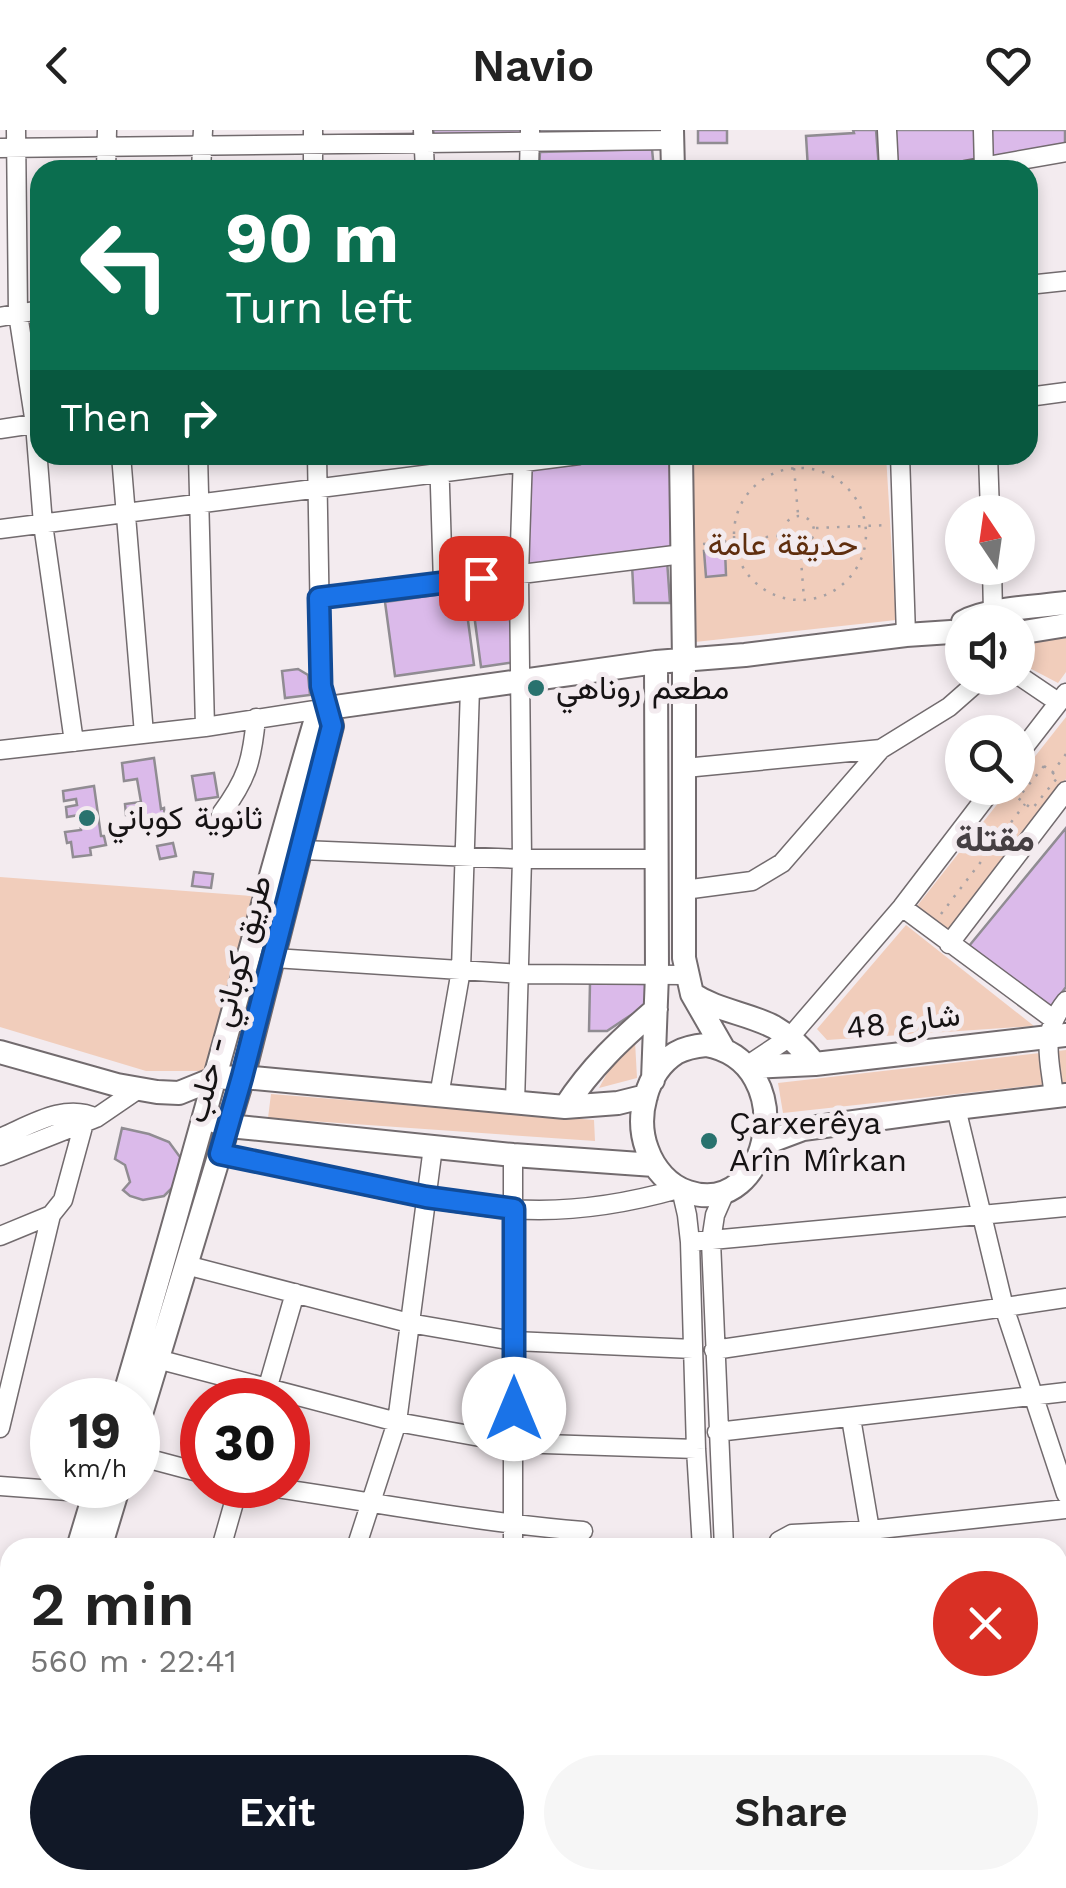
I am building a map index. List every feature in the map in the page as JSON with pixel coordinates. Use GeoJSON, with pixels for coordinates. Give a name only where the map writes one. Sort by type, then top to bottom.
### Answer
{"type":"FeatureCollection","features":[{"type":"Feature","properties":{"kind":"main road"},"geometry":{"type":"LineString","coordinates":[[673,135],[674,160]]}},
{"type":"Feature","properties":{"kind":"main road"},"geometry":{"type":"LineString","coordinates":[[681,465],[684,890],[689,984],[723,1048]]}},
{"type":"Feature","properties":{"kind":"main road"},"geometry":{"type":"LineString","coordinates":[[1035,607],[1066,603]]}},
{"type":"Feature","properties":{"kind":"main road"},"geometry":{"type":"LineString","coordinates":[[1035,630],[1066,624]]}},
{"type":"Feature","properties":{"kind":"main road"},"geometry":{"type":"LineString","coordinates":[[328,708],[656,662],[945,631]]}},
{"type":"Feature","properties":{"kind":"main road"},"geometry":{"type":"LineString","coordinates":[[0,1052],[137,1090],[179,1094],[216,1078],[242,1077],[565,1106],[606,1104],[649,1088],[662,1066],[689,1047],[723,1048],[748,1066],[757,1081],[765,1112],[763,1144],[750,1172],[739,1184],[710,1196],[679,1189],[654,1165],[642,1132],[642,1114],[649,1088],[656,1009],[656,662]]}},
{"type":"Feature","properties":{"kind":"main road","name":"طريق كوباني - حلب"},"geometry":{"type":"LineString","coordinates":[[152,1378],[229,1126],[274,958],[332,726],[328,708]]}},
{"type":"Feature","properties":{"kind":"main road","name":"طريق كوباني - حلب"},"geometry":{"type":"LineString","coordinates":[[128,1378],[314,722],[328,708]]}},
{"type":"Feature","properties":{"kind":"main road"},"geometry":{"type":"LineString","coordinates":[[689,984],[718,1008],[772,1026],[790,1037],[815,1064]]}},
{"type":"Feature","properties":{"kind":"main road"},"geometry":{"type":"LineString","coordinates":[[565,1106],[606,1053],[656,1009]]}},
{"type":"Feature","properties":{"kind":"main road","name":"48 شارع"},"geometry":{"type":"LineString","coordinates":[[748,1066],[815,1064],[1056,1030]]}},
{"type":"Feature","properties":{"kind":"main road"},"geometry":{"type":"LineString","coordinates":[[179,1094],[204,1118],[229,1126],[654,1165]]}},
{"type":"Feature","properties":{"kind":"main road"},"geometry":{"type":"LineString","coordinates":[[763,1144],[802,1129],[1060,1096]]}},
{"type":"Feature","properties":{"kind":"main road"},"geometry":{"type":"LineString","coordinates":[[81,1538],[90,1508]]}},
{"type":"Feature","properties":{"kind":"main road"},"geometry":{"type":"LineString","coordinates":[[103,1538],[112,1508]]}},
{"type":"Feature","properties":{"kind":"street"},"geometry":{"type":"LineString","coordinates":[[887,130],[888,160]]}},
{"type":"Feature","properties":{"kind":"street"},"geometry":{"type":"LineString","coordinates":[[983,130],[984,160]]}},
{"type":"Feature","properties":{"kind":"street"},"geometry":{"type":"LineString","coordinates":[[30,397],[9,315],[11,142],[673,135]]}},
{"type":"Feature","properties":{"kind":"street"},"geometry":{"type":"LineString","coordinates":[[1025,160],[1066,152]]}},
{"type":"Feature","properties":{"kind":"street"},"geometry":{"type":"LineString","coordinates":[[1038,284],[1066,281]]}},
{"type":"Feature","properties":{"kind":"street"},"geometry":{"type":"LineString","coordinates":[[1038,396],[1066,392]]}},
{"type":"Feature","properties":{"kind":"street"},"geometry":{"type":"LineString","coordinates":[[0,429],[30,425]]}},
{"type":"Feature","properties":{"kind":"street"},"geometry":{"type":"LineString","coordinates":[[40,465],[44,524],[74,742]]}},
{"type":"Feature","properties":{"kind":"street"},"geometry":{"type":"LineString","coordinates":[[122,465],[144,734]]}},
{"type":"Feature","properties":{"kind":"street"},"geometry":{"type":"LineString","coordinates":[[198,465],[204,726]]}},
{"type":"Feature","properties":{"kind":"street"},"geometry":{"type":"LineString","coordinates":[[0,750],[328,708],[321,686],[317,465]]}},
{"type":"Feature","properties":{"kind":"street"},"geometry":{"type":"LineString","coordinates":[[0,529],[318,488],[434,465]]}},
{"type":"Feature","properties":{"kind":"street"},"geometry":{"type":"LineString","coordinates":[[439,465],[444,583]]}},
{"type":"Feature","properties":{"kind":"street"},"geometry":{"type":"LineString","coordinates":[[515,1103],[522,859],[519,574],[523,465]]}},
{"type":"Feature","properties":{"kind":"street"},"geometry":{"type":"LineString","coordinates":[[900,465],[906,635]]}},
{"type":"Feature","properties":{"kind":"street"},"geometry":{"type":"LineString","coordinates":[[988,465],[989,495]]}},
{"type":"Feature","properties":{"kind":"street"},"geometry":{"type":"LineString","coordinates":[[319,598],[683,554]]}},
{"type":"Feature","properties":{"kind":"street"},"geometry":{"type":"LineString","coordinates":[[1035,684],[1062,698],[1035,733]]}},
{"type":"Feature","properties":{"kind":"street"},"geometry":{"type":"LineString","coordinates":[[439,1096],[461,970],[470,688]]}},
{"type":"Feature","properties":{"kind":"street"},"geometry":{"type":"LineString","coordinates":[[684,890],[752,881],[782,863],[882,750],[963,695]]}},
{"type":"Feature","properties":{"kind":"street"},"geometry":{"type":"LineString","coordinates":[[221,814],[246,777],[256,718]]}},
{"type":"Feature","properties":{"kind":"street"},"geometry":{"type":"LineString","coordinates":[[685,768],[882,750]]}},
{"type":"Feature","properties":{"kind":"street"},"geometry":{"type":"LineString","coordinates":[[949,944],[1066,790]]}},
{"type":"Feature","properties":{"kind":"street"},"geometry":{"type":"LineString","coordinates":[[748,1066],[790,1037],[902,907],[980,805]]}},
{"type":"Feature","properties":{"kind":"street"},"geometry":{"type":"LineString","coordinates":[[302,850],[522,859],[657,859]]}},
{"type":"Feature","properties":{"kind":"street"},"geometry":{"type":"LineString","coordinates":[[902,907],[1056,1030]]}},
{"type":"Feature","properties":{"kind":"street"},"geometry":{"type":"LineString","coordinates":[[274,958],[520,974],[657,974],[689,984]]}},
{"type":"Feature","properties":{"kind":"street"},"geometry":{"type":"LineString","coordinates":[[1060,1096],[1056,1030],[1066,1001]]}},
{"type":"Feature","properties":{"kind":"street"},"geometry":{"type":"LineString","coordinates":[[0,1156],[90,1121],[137,1090]]}},
{"type":"Feature","properties":{"kind":"street"},"geometry":{"type":"LineString","coordinates":[[956,1108],[1004,1307],[1066,1494]]}},
{"type":"Feature","properties":{"kind":"street"},"geometry":{"type":"LineString","coordinates":[[0,1138],[63,1113],[80,1112],[90,1121]]}},
{"type":"Feature","properties":{"kind":"street"},"geometry":{"type":"LineString","coordinates":[[0,1236],[51,1215],[64,1200],[90,1121]]}},
{"type":"Feature","properties":{"kind":"street"},"geometry":{"type":"LineString","coordinates":[[359,1538],[397,1422],[433,1147]]}},
{"type":"Feature","properties":{"kind":"street"},"geometry":{"type":"LineString","coordinates":[[220,1154],[426,1197],[514,1209],[588,1207],[679,1189],[688,1215],[690,1242],[701,1538]]}},
{"type":"Feature","properties":{"kind":"street"},"geometry":{"type":"LineString","coordinates":[[513,1155],[513,1538]]}},
{"type":"Feature","properties":{"kind":"street"},"geometry":{"type":"LineString","coordinates":[[723,1538],[711,1241],[715,1216],[725,1192]]}},
{"type":"Feature","properties":{"kind":"street"},"geometry":{"type":"LineString","coordinates":[[690,1242],[1066,1207]]}},
{"type":"Feature","properties":{"kind":"street"},"geometry":{"type":"LineString","coordinates":[[0,1428],[51,1215]]}},
{"type":"Feature","properties":{"kind":"street"},"geometry":{"type":"LineString","coordinates":[[186,1265],[409,1323],[514,1341],[693,1349]]}},
{"type":"Feature","properties":{"kind":"street"},"geometry":{"type":"LineString","coordinates":[[271,1378],[295,1293]]}},
{"type":"Feature","properties":{"kind":"street"},"geometry":{"type":"LineString","coordinates":[[714,1350],[1066,1298]]}},
{"type":"Feature","properties":{"kind":"street"},"geometry":{"type":"LineString","coordinates":[[157,1360],[215,1378]]}},
{"type":"Feature","properties":{"kind":"street"},"geometry":{"type":"LineString","coordinates":[[717,1432],[1066,1392]]}},
{"type":"Feature","properties":{"kind":"street"},"geometry":{"type":"LineString","coordinates":[[310,1403],[514,1443],[696,1449]]}},
{"type":"Feature","properties":{"kind":"street"},"geometry":{"type":"LineString","coordinates":[[851,1418],[870,1538]]}},
{"type":"Feature","properties":{"kind":"street"},"geometry":{"type":"LineString","coordinates":[[0,1486],[30,1487]]}},
{"type":"Feature","properties":{"kind":"street"},"geometry":{"type":"LineString","coordinates":[[310,1493],[513,1526],[583,1531]]}},
{"type":"Feature","properties":{"kind":"street"},"geometry":{"type":"LineString","coordinates":[[224,1538],[232,1508]]}},
{"type":"Feature","properties":{"kind":"street"},"geometry":{"type":"LineString","coordinates":[[785,1538],[792,1534],[870,1538],[1066,1509]]}},
{"type":"Feature","properties":{"kind":"path"},"geometry":{"type":"LineString","coordinates":[[794,468],[798,516]]}},
{"type":"Feature","properties":{"kind":"path"},"geometry":{"type":"LineString","coordinates":[[794,468],[814,469],[849,488],[866,524],[866,546],[858,567],[844,584],[825,595],[804,600],[783,598],[765,590],[749,576],[734,540],[743,500],[756,484],[774,473],[794,468]]}},
{"type":"Feature","properties":{"kind":"path"},"geometry":{"type":"LineString","coordinates":[[798,516],[807,517],[815,528],[811,542],[800,546],[790,543],[784,531],[786,522],[798,516]]}},
{"type":"Feature","properties":{"kind":"path"},"geometry":{"type":"LineString","coordinates":[[815,528],[902,525]]}},
{"type":"Feature","properties":{"kind":"path"},"geometry":{"type":"LineString","coordinates":[[683,554],[702,544],[785,536]]}},
{"type":"Feature","properties":{"kind":"path"},"geometry":{"type":"LineString","coordinates":[[800,546],[804,600]]}},
{"type":"Feature","properties":{"kind":"path"},"geometry":{"type":"LineString","coordinates":[[1052,772],[1066,754]]}},
{"type":"Feature","properties":{"kind":"path"},"geometry":{"type":"LineString","coordinates":[[1027,805],[1032,809],[1058,777],[1044,766],[1035,777]]}},
{"type":"Feature","properties":{"kind":"path"},"geometry":{"type":"LineString","coordinates":[[930,928],[1025,805]]}},
{"type":"Feature","properties":{"kind":"green space","name":"حديقة عامة"},"geometry":{"type":"Polygon","coordinates":[[[692,465],[887,465],[896,620],[695,642],[692,465]]]}},
{"type":"Feature","properties":{"kind":"green space"},"geometry":{"type":"Polygon","coordinates":[[[1066,638],[1066,672],[1058,683],[1035,671],[1035,641],[1066,638]]]}},
{"type":"Feature","properties":{"kind":"green space"},"geometry":{"type":"Polygon","coordinates":[[[1066,717],[1066,779],[949,929],[917,906],[997,805],[1035,805],[1035,756],[1066,717]]]}},
{"type":"Feature","properties":{"kind":"green space"},"geometry":{"type":"Polygon","coordinates":[[[0,877],[252,896],[208,1071],[146,1071],[0,1027],[0,877]]]}},
{"type":"Feature","properties":{"kind":"green space"},"geometry":{"type":"Polygon","coordinates":[[[906,925],[1034,1026],[827,1040],[817,1029],[906,925]]]}},
{"type":"Feature","properties":{"kind":"green space"},"geometry":{"type":"Polygon","coordinates":[[[635,1041],[637,1078],[599,1088],[612,1064],[635,1041]]]}},
{"type":"Feature","properties":{"kind":"green space"},"geometry":{"type":"Polygon","coordinates":[[[1066,1050],[1066,1082],[783,1113],[778,1083],[1066,1050]]]}},
{"type":"Feature","properties":{"kind":"green space"},"geometry":{"type":"Polygon","coordinates":[[[271,1094],[594,1120],[595,1141],[268,1118],[271,1094]]]}},
{"type":"Feature","properties":{"kind":"building"},"geometry":{"type":"Polygon","coordinates":[[[433,130],[524,130],[524,135],[434,135],[433,130]]]}},
{"type":"Feature","properties":{"kind":"building"},"geometry":{"type":"Polygon","coordinates":[[[538,130],[654,130],[654,134],[538,135],[538,130]]]}},
{"type":"Feature","properties":{"kind":"building"},"geometry":{"type":"Polygon","coordinates":[[[698,130],[727,130],[727,143],[698,143],[698,130]]]}},
{"type":"Feature","properties":{"kind":"building"},"geometry":{"type":"Polygon","coordinates":[[[853,130],[876,130],[878,160],[807,160],[806,136],[854,133],[853,130]]]}},
{"type":"Feature","properties":{"kind":"building"},"geometry":{"type":"Polygon","coordinates":[[[894,130],[975,130],[976,160],[895,160],[894,130]]]}},
{"type":"Feature","properties":{"kind":"building"},"geometry":{"type":"Polygon","coordinates":[[[989,130],[1065,130],[1065,146],[990,159],[989,130]]]}},
{"type":"Feature","properties":{"kind":"building"},"geometry":{"type":"Polygon","coordinates":[[[652,149],[653,160],[540,160],[540,152],[652,149]]]}},
{"type":"Feature","properties":{"kind":"building"},"geometry":{"type":"Polygon","coordinates":[[[564,465],[673,465],[678,547],[524,568],[530,470],[564,465]]]}},
{"type":"Feature","properties":{"kind":"building"},"geometry":{"type":"Polygon","coordinates":[[[725,550],[726,575],[706,577],[704,551],[725,550]]]}},
{"type":"Feature","properties":{"kind":"building"},"geometry":{"type":"Polygon","coordinates":[[[667,560],[670,603],[634,603],[632,565],[667,560]]]}},
{"type":"Feature","properties":{"kind":"building"},"geometry":{"type":"Polygon","coordinates":[[[505,587],[516,662],[481,667],[471,591],[505,587]]]}},
{"type":"Feature","properties":{"kind":"building"},"geometry":{"type":"Polygon","coordinates":[[[464,591],[474,665],[395,676],[385,602],[464,591]]]}},
{"type":"Feature","properties":{"kind":"building"},"geometry":{"type":"Polygon","coordinates":[[[298,669],[308,675],[310,695],[285,698],[282,671],[298,669]]]}},
{"type":"Feature","properties":{"kind":"building"},"geometry":{"type":"Polygon","coordinates":[[[154,758],[165,818],[150,820],[151,827],[133,830],[125,804],[141,802],[137,779],[124,781],[122,763],[154,758]]]}},
{"type":"Feature","properties":{"kind":"building"},"geometry":{"type":"Polygon","coordinates":[[[214,773],[218,797],[196,800],[192,776],[214,773]]]}},
{"type":"Feature","properties":{"kind":"building"},"geometry":{"type":"Polygon","coordinates":[[[94,786],[101,836],[106,845],[90,848],[91,855],[73,857],[65,832],[81,830],[79,815],[67,817],[66,807],[77,805],[76,799],[64,801],[63,791],[94,786]]]}},
{"type":"Feature","properties":{"kind":"building"},"geometry":{"type":"Polygon","coordinates":[[[1066,828],[1066,987],[1050,1008],[969,946],[1066,828]]]}},
{"type":"Feature","properties":{"kind":"building"},"geometry":{"type":"Polygon","coordinates":[[[173,843],[176,856],[160,859],[157,846],[173,843]]]}},
{"type":"Feature","properties":{"kind":"building"},"geometry":{"type":"Polygon","coordinates":[[[194,872],[213,874],[211,888],[192,886],[194,872]]]}},
{"type":"Feature","properties":{"kind":"building"},"geometry":{"type":"Polygon","coordinates":[[[590,983],[650,984],[651,1007],[607,1031],[589,1031],[590,983]]]}},
{"type":"Feature","properties":{"kind":"building"},"geometry":{"type":"Polygon","coordinates":[[[122,1128],[169,1142],[180,1157],[178,1182],[164,1196],[143,1200],[123,1190],[130,1182],[125,1165],[115,1159],[122,1128]]]}},
{"type":"Feature","properties":{"kind":"place","name":"مطعم روناهي"},"geometry":{"type":"Point","coordinates":[536,688]}},
{"type":"Feature","properties":{"kind":"place","name":"ثانوية كوباني"},"geometry":{"type":"Point","coordinates":[87,818]}},
{"type":"Feature","properties":{"kind":"place","name":"Çarxerêya Arîn Mîrkan"},"geometry":{"type":"Point","coordinates":[709,1141]}},
{"type":"Feature","properties":{"kind":"district","name":"مقتلة"},"geometry":{"type":"Point","coordinates":[995,839]}},
{"type":"Feature","properties":{"kind":"route"},"geometry":{"type":"LineString","coordinates":[[481,578],[319,598],[321,686],[332,726],[220,1154],[426,1197],[514,1209],[514,1409]]}}]}
